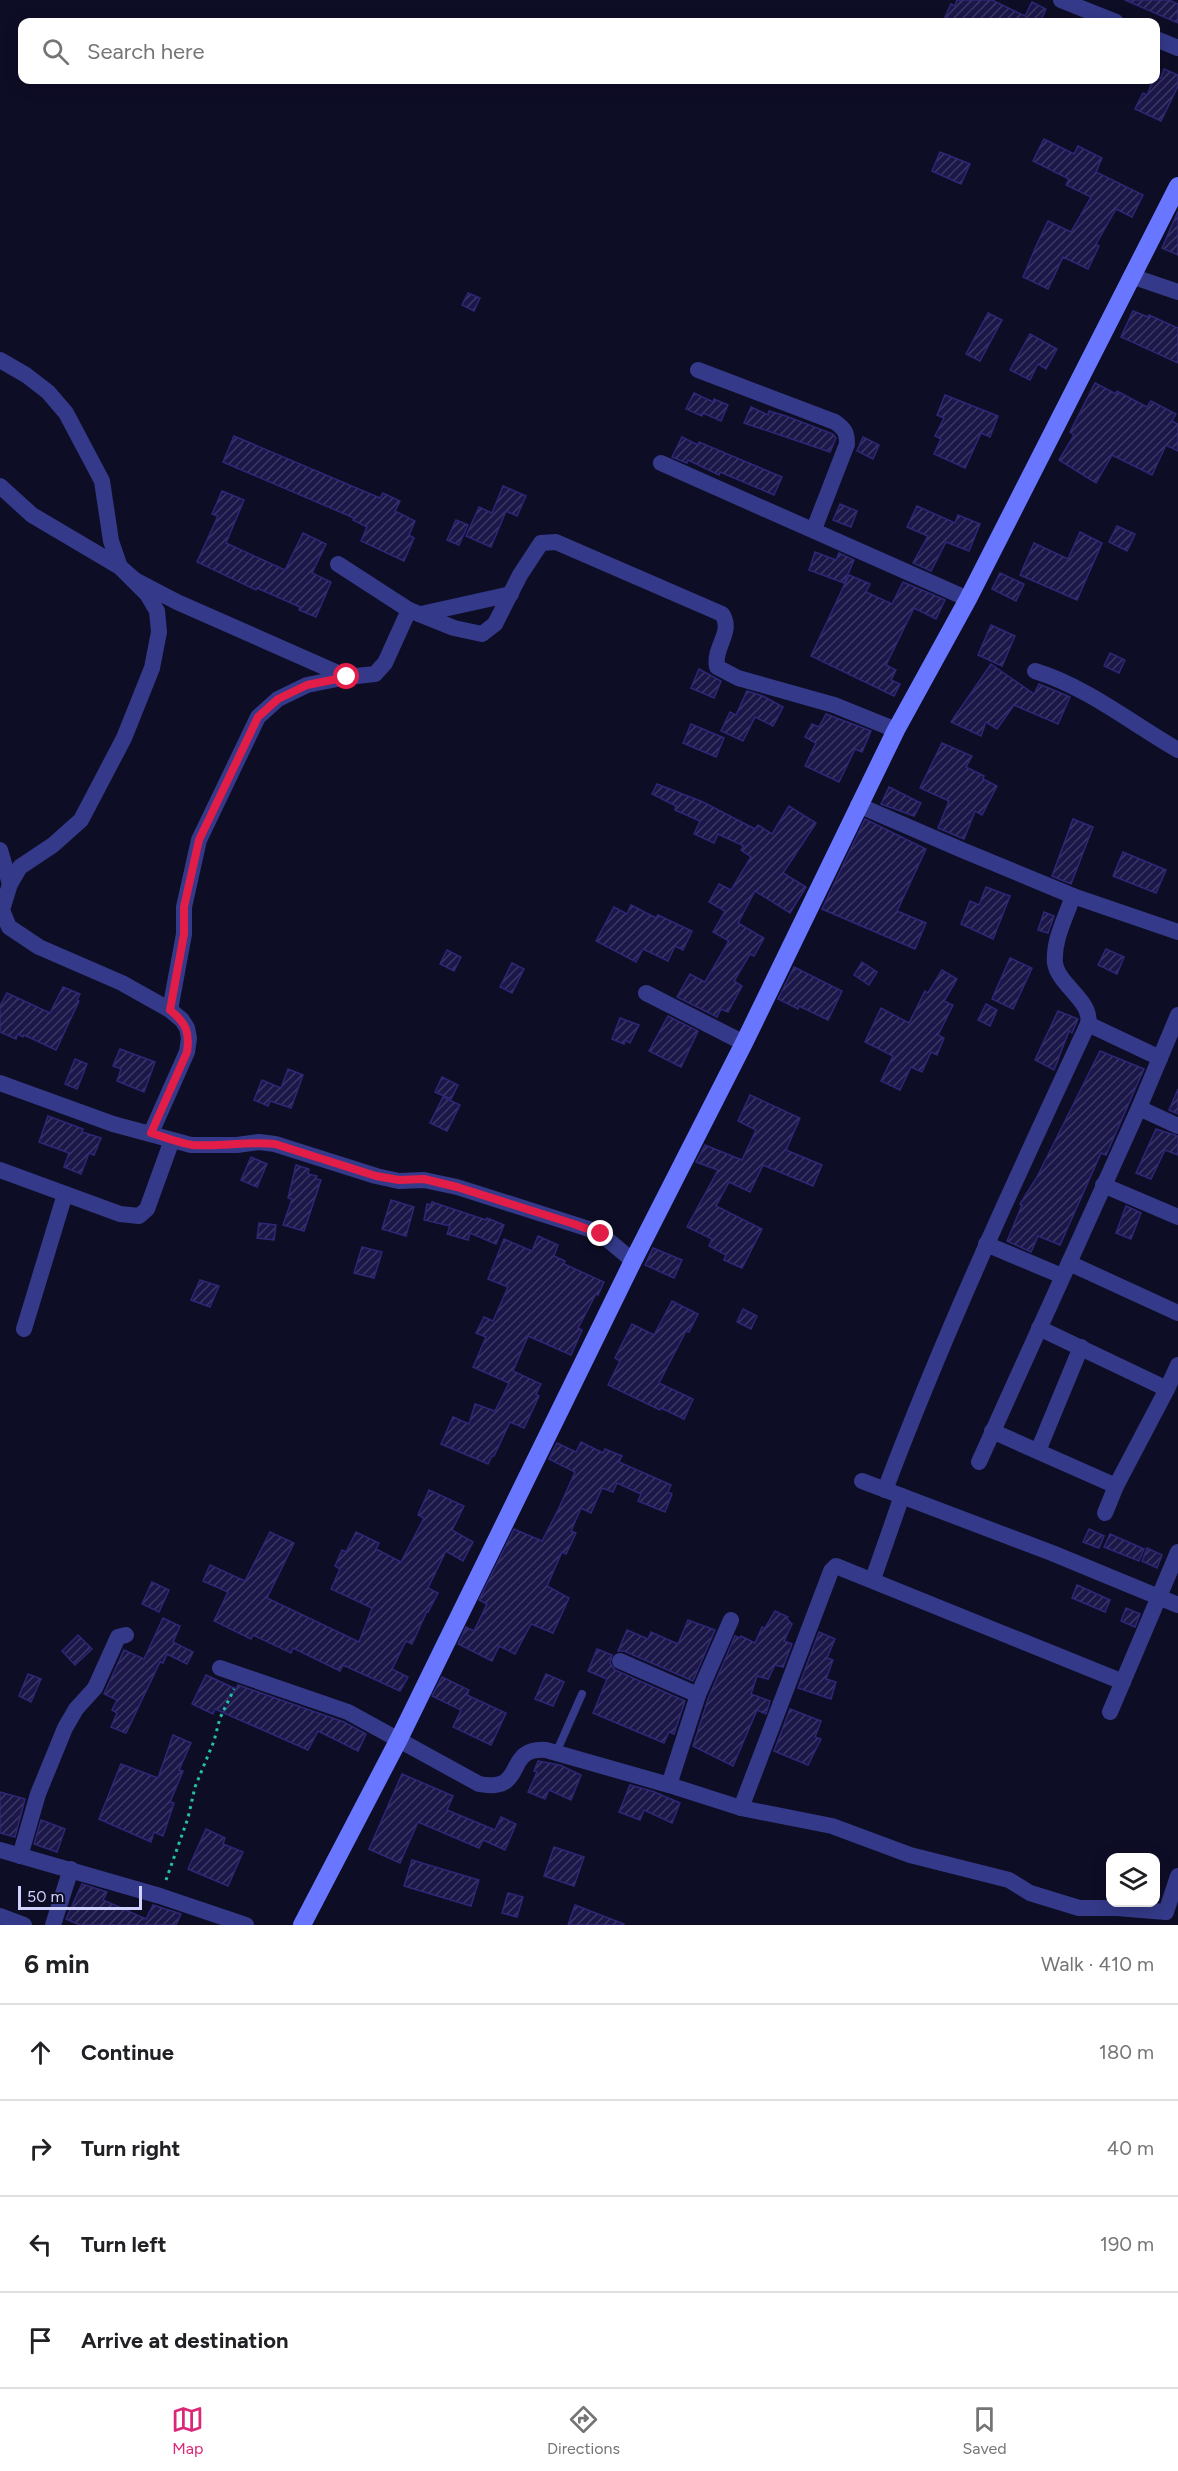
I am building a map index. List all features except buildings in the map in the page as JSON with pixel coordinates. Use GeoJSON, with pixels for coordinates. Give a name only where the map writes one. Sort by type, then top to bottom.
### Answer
{"type":"FeatureCollection","features":[{"type":"Feature","properties":{"kind":"main road"},"geometry":{"type":"LineString","coordinates":[[302,1925],[399,1739],[633,1261],[744,1043],[858,804],[968,599],[1178,186]]}},
{"type":"Feature","properties":{"kind":"street"},"geometry":{"type":"LineString","coordinates":[[1061,0],[1106,18]]}},
{"type":"Feature","properties":{"kind":"street"},"geometry":{"type":"LineString","coordinates":[[1160,41],[1178,48]]}},
{"type":"Feature","properties":{"kind":"street"},"geometry":{"type":"LineString","coordinates":[[1131,276],[1178,292]]}},
{"type":"Feature","properties":{"kind":"street"},"geometry":{"type":"LineString","coordinates":[[0,360],[26,375],[48,392],[66,413],[102,481],[111,542],[120,567],[147,594],[157,611],[159,632],[152,668],[124,738],[81,820],[53,844],[20,867],[10,884],[2,910],[9,927],[39,947],[122,983],[170,1010],[182,1020],[189,1038],[187,1052],[151,1133]]}},
{"type":"Feature","properties":{"kind":"street"},"geometry":{"type":"LineString","coordinates":[[698,370],[835,422],[844,428],[847,444],[814,529]]}},
{"type":"Feature","properties":{"kind":"street"},"geometry":{"type":"LineString","coordinates":[[661,463],[968,599]]}},
{"type":"Feature","properties":{"kind":"street"},"geometry":{"type":"LineString","coordinates":[[0,486],[32,515],[120,567],[135,580],[177,602],[347,677]]}},
{"type":"Feature","properties":{"kind":"street"},"geometry":{"type":"LineString","coordinates":[[338,564],[415,612],[454,628],[482,634],[495,624],[520,575],[541,543],[556,542],[722,614],[727,621],[727,631],[715,658],[717,666],[724,672],[834,705],[896,730]]}},
{"type":"Feature","properties":{"kind":"street"},"geometry":{"type":"LineString","coordinates":[[170,1010],[184,934],[184,907],[199,840],[258,717],[278,699],[307,685],[375,674],[385,663],[415,612],[511,594]]}},
{"type":"Feature","properties":{"kind":"street"},"geometry":{"type":"LineString","coordinates":[[1035,671],[1054,677],[1077,689],[1178,750]]}},
{"type":"Feature","properties":{"kind":"street"},"geometry":{"type":"LineString","coordinates":[[858,804],[1073,896],[1178,932]]}},
{"type":"Feature","properties":{"kind":"street"},"geometry":{"type":"LineString","coordinates":[[0,850],[10,884]]}},
{"type":"Feature","properties":{"kind":"street"},"geometry":{"type":"LineString","coordinates":[[885,1490],[986,1244],[1088,1024],[1088,1013],[1056,966],[1055,948],[1073,896]]}},
{"type":"Feature","properties":{"kind":"street"},"geometry":{"type":"LineString","coordinates":[[646,993],[744,1043]]}},
{"type":"Feature","properties":{"kind":"street"},"geometry":{"type":"LineString","coordinates":[[979,1461],[1139,1108],[1178,1015]]}},
{"type":"Feature","properties":{"kind":"street"},"geometry":{"type":"LineString","coordinates":[[1088,1024],[1160,1058]]}},
{"type":"Feature","properties":{"kind":"street"},"geometry":{"type":"LineString","coordinates":[[0,1083],[113,1124],[172,1140],[207,1145],[259,1142],[275,1144],[376,1176],[399,1180],[424,1179],[457,1187],[601,1234],[633,1261]]}},
{"type":"Feature","properties":{"kind":"street"},"geometry":{"type":"LineString","coordinates":[[1139,1108],[1178,1126]]}},
{"type":"Feature","properties":{"kind":"street"},"geometry":{"type":"LineString","coordinates":[[0,1170],[120,1214],[139,1216],[147,1209],[172,1140]]}},
{"type":"Feature","properties":{"kind":"street"},"geometry":{"type":"LineString","coordinates":[[1103,1185],[1178,1218]]}},
{"type":"Feature","properties":{"kind":"street"},"geometry":{"type":"LineString","coordinates":[[24,1329],[65,1194]]}},
{"type":"Feature","properties":{"kind":"street"},"geometry":{"type":"LineString","coordinates":[[986,1244],[1065,1270],[1178,1313]]}},
{"type":"Feature","properties":{"kind":"street"},"geometry":{"type":"LineString","coordinates":[[1039,1328],[1167,1389]]}},
{"type":"Feature","properties":{"kind":"street"},"geometry":{"type":"LineString","coordinates":[[1038,1451],[1081,1347]]}},
{"type":"Feature","properties":{"kind":"street"},"geometry":{"type":"LineString","coordinates":[[1105,1513],[1116,1486],[1178,1365]]}},
{"type":"Feature","properties":{"kind":"street"},"geometry":{"type":"LineString","coordinates":[[992,1431],[1116,1486]]}},
{"type":"Feature","properties":{"kind":"street"},"geometry":{"type":"LineString","coordinates":[[862,1481],[1178,1605]]}},
{"type":"Feature","properties":{"kind":"street"},"geometry":{"type":"LineString","coordinates":[[873,1579],[902,1496]]}},
{"type":"Feature","properties":{"kind":"street"},"geometry":{"type":"LineString","coordinates":[[1110,1712],[1178,1552]]}},
{"type":"Feature","properties":{"kind":"street"},"geometry":{"type":"LineString","coordinates":[[741,1808],[831,1571],[836,1566],[873,1579],[1123,1682]]}},
{"type":"Feature","properties":{"kind":"street"},"geometry":{"type":"LineString","coordinates":[[669,1785],[698,1695],[731,1620]]}},
{"type":"Feature","properties":{"kind":"street"},"geometry":{"type":"LineString","coordinates":[[20,1856],[38,1794],[65,1728],[76,1709],[94,1688],[118,1637],[126,1635]]}},
{"type":"Feature","properties":{"kind":"street"},"geometry":{"type":"LineString","coordinates":[[620,1661],[698,1695]]}},
{"type":"Feature","properties":{"kind":"street"},"geometry":{"type":"LineString","coordinates":[[220,1668],[348,1712],[479,1784],[501,1786],[508,1780],[517,1764],[532,1749],[556,1753],[741,1808],[832,1826],[910,1855],[999,1876],[1030,1893],[1079,1908],[1117,1908],[1169,1917],[1178,1876]]}},
{"type":"Feature","properties":{"kind":"street"},"geometry":{"type":"LineString","coordinates":[[0,1850],[160,1896],[246,1925]]}},
{"type":"Feature","properties":{"kind":"street"},"geometry":{"type":"LineString","coordinates":[[53,1925],[71,1869]]}},
{"type":"Feature","properties":{"kind":"street"},"geometry":{"type":"LineString","coordinates":[[1112,1925],[1117,1908]]}},
{"type":"Feature","properties":{"kind":"street"},"geometry":{"type":"LineString","coordinates":[[0,1917],[24,1925]]}},
{"type":"Feature","properties":{"kind":"lane"},"geometry":{"type":"LineString","coordinates":[[556,1753],[582,1694]]}},
{"type":"Feature","properties":{"kind":"path"},"geometry":{"type":"LineString","coordinates":[[160,1896],[220,1718],[240,1676]]}},
{"type":"Feature","properties":{"kind":"route"},"geometry":{"type":"LineString","coordinates":[[347,677],[307,685],[278,699],[258,717],[199,840],[184,907],[184,934],[170,1010],[182,1020],[187,1028],[189,1038],[187,1052],[151,1133],[190,1144],[237,1145],[259,1142],[275,1144],[304,1151],[376,1176],[411,1181],[424,1179],[457,1187],[601,1234]]}}]}
